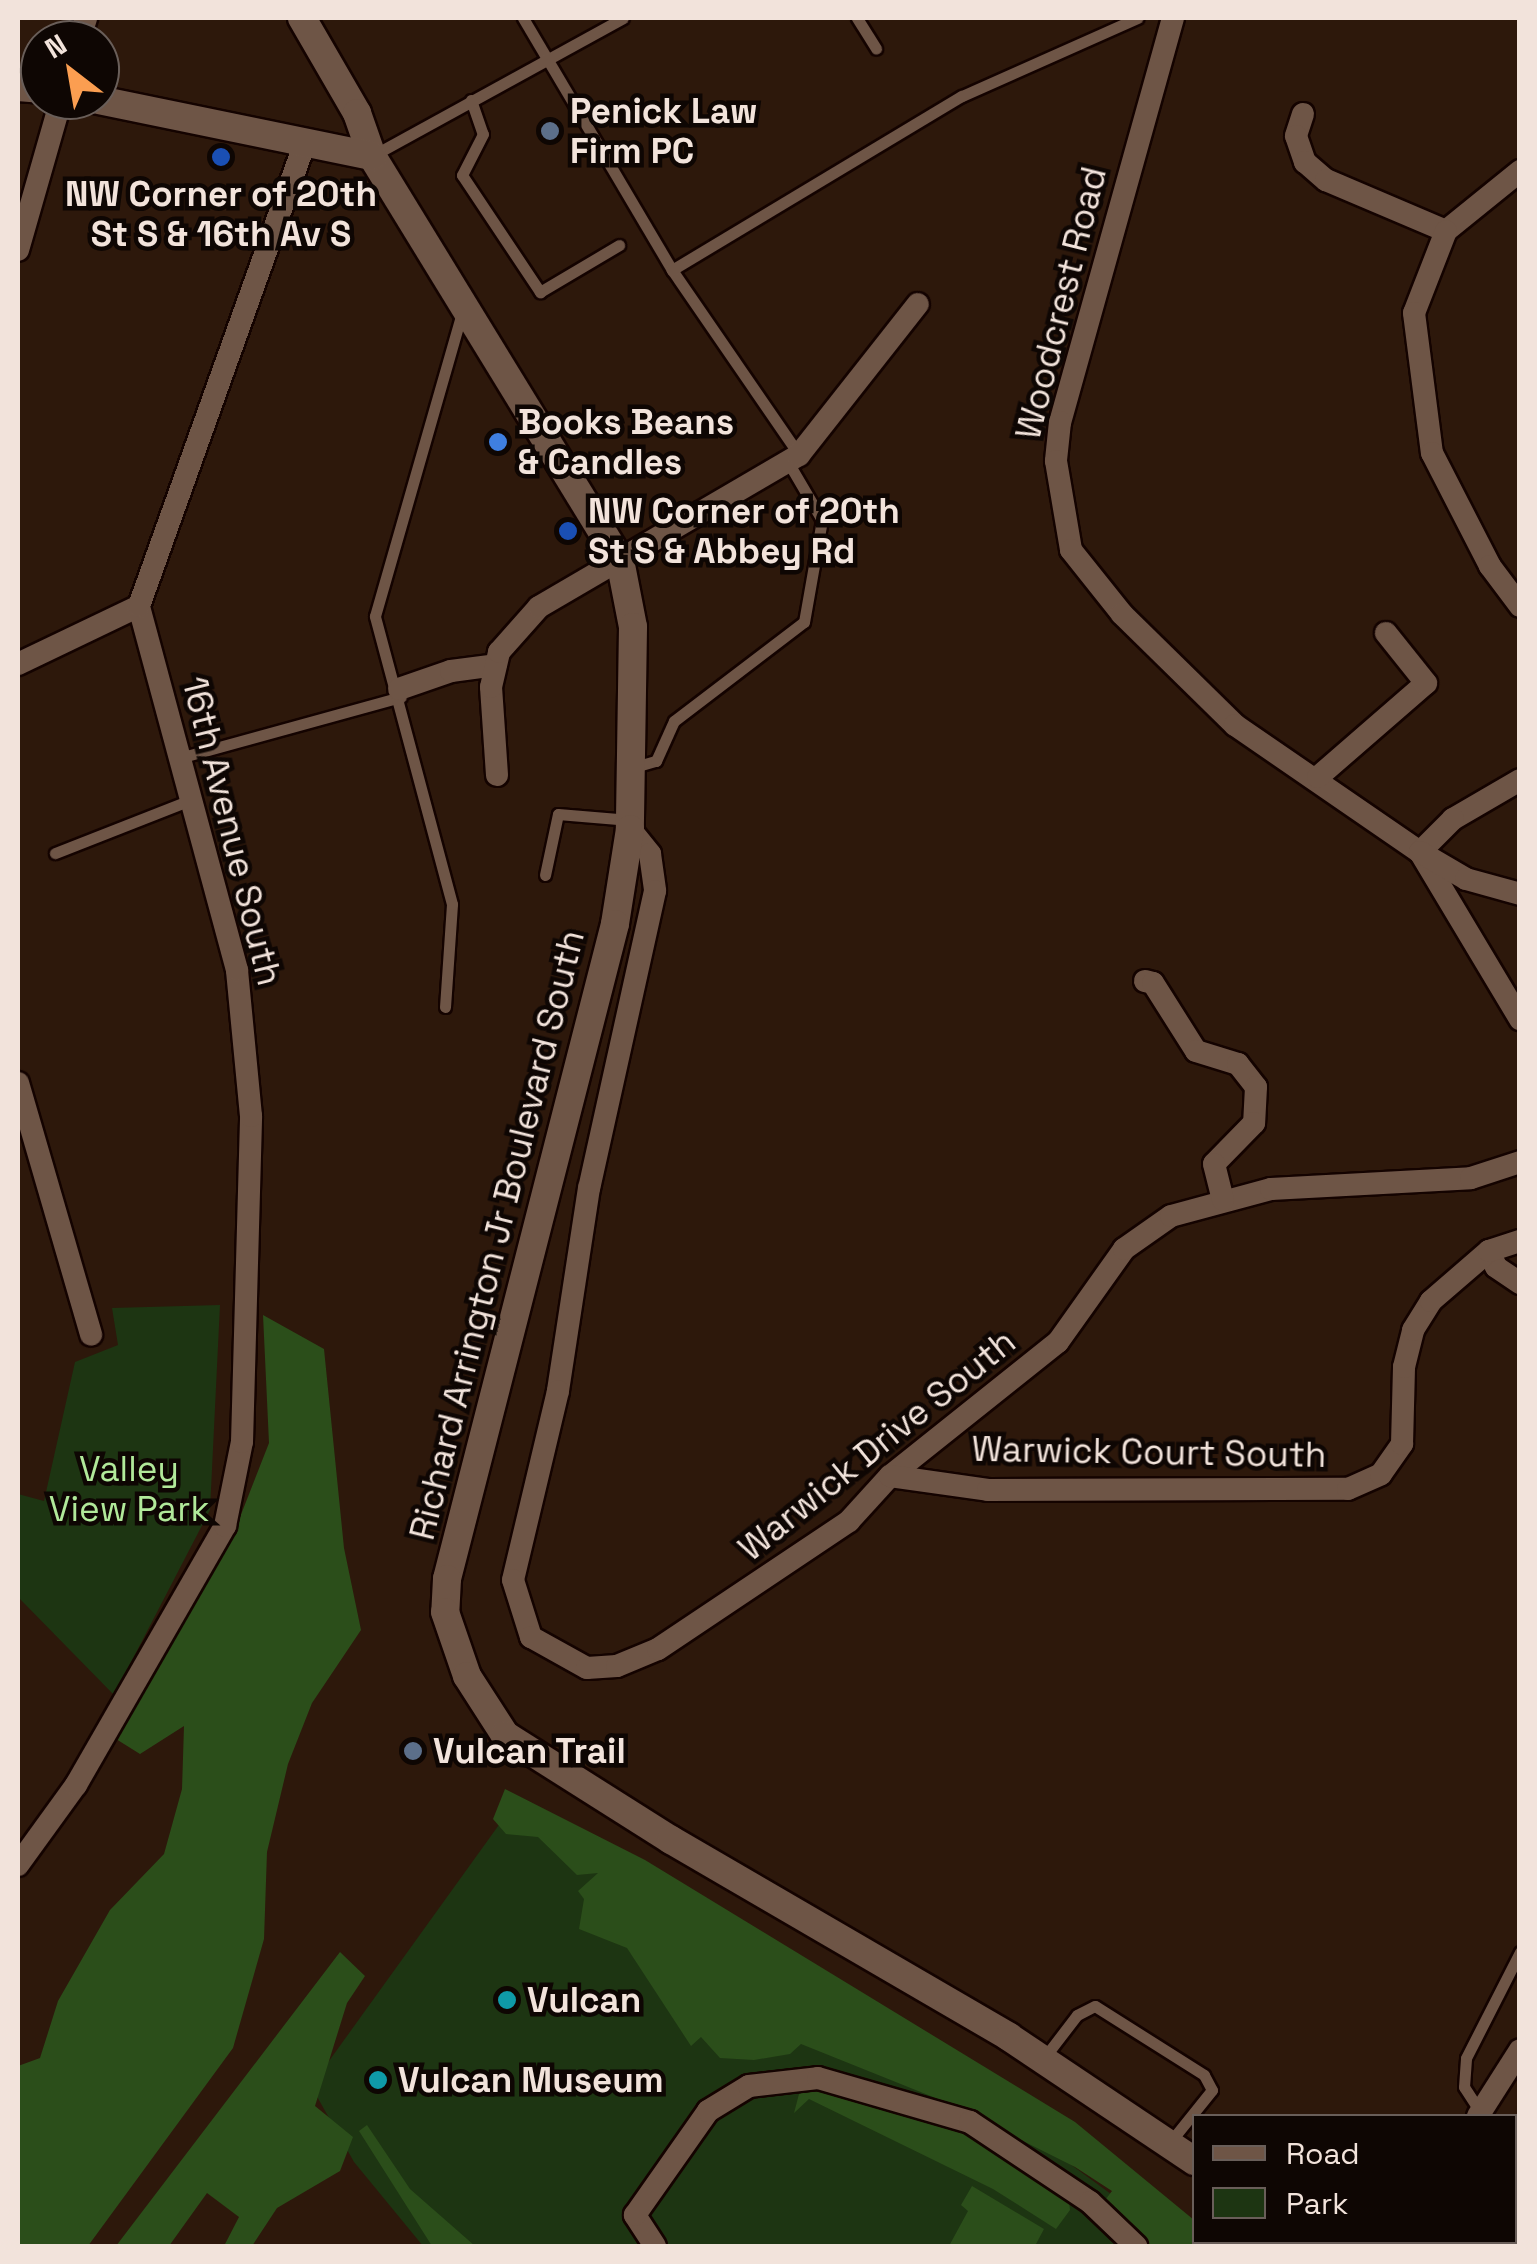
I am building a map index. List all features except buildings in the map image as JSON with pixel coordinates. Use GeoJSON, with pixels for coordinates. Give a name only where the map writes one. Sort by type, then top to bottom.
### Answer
{"type":"FeatureCollection","features":[{"type":"Feature","properties":{"kind":"street","name":"Richard Arrington Jr Boulevard South"},"geometry":{"type":"LineString","coordinates":[[302,18],[357,113],[372,156],[465,300],[620,560],[632,627],[630,824],[615,924],[451,1562],[445,1612],[478,1700],[505,1735],[1043,2059],[1171,2141],[1192,2159]]}},
{"type":"Feature","properties":{"kind":"street","name":"Woodcrest Road"},"geometry":{"type":"LineString","coordinates":[[1173,18],[1060,422],[1062,520],[1071,550],[1134,626],[1235,725],[1318,778],[1420,852],[1520,1019]]}},
{"type":"Feature","properties":{"kind":"street"},"geometry":{"type":"LineString","coordinates":[[120,105],[372,156]]}},
{"type":"Feature","properties":{"kind":"street"},"geometry":{"type":"LineString","coordinates":[[1302,114],[1296,136],[1305,162],[1326,180],[1446,231]]}},
{"type":"Feature","properties":{"kind":"street"},"geometry":{"type":"LineString","coordinates":[[18,250],[55,120]]}},
{"type":"Feature","properties":{"kind":"street"},"geometry":{"type":"LineString","coordinates":[[18,664],[139,606],[304,144]]}},
{"type":"Feature","properties":{"kind":"street"},"geometry":{"type":"LineString","coordinates":[[1520,172],[1446,231],[1414,313],[1432,453],[1490,566],[1520,606]]}},
{"type":"Feature","properties":{"kind":"street"},"geometry":{"type":"LineString","coordinates":[[497,775],[491,686],[499,652],[539,607],[794,458],[918,304]]}},
{"type":"Feature","properties":{"kind":"street","name":"16th Avenue South"},"geometry":{"type":"LineString","coordinates":[[18,1865],[76,1785],[225,1526],[242,1442],[251,1116],[237,970],[139,606]]}},
{"type":"Feature","properties":{"kind":"street"},"geometry":{"type":"LineString","coordinates":[[1318,778],[1426,684],[1386,633]]}},
{"type":"Feature","properties":{"kind":"street"},"geometry":{"type":"LineString","coordinates":[[400,693],[450,671],[496,665]]}},
{"type":"Feature","properties":{"kind":"street"},"geometry":{"type":"LineString","coordinates":[[1520,780],[1453,819],[1420,852],[1466,879],[1520,894]]}},
{"type":"Feature","properties":{"kind":"street","name":"Warwick Drive South"},"geometry":{"type":"LineString","coordinates":[[630,824],[650,854],[655,891],[589,1188],[558,1391],[514,1580],[518,1606],[531,1637],[558,1656],[588,1668],[617,1666],[658,1649],[798,1560],[849,1521],[890,1476],[1058,1342],[1124,1249],[1171,1216],[1271,1189],[1470,1178],[1520,1162]]}},
{"type":"Feature","properties":{"kind":"street"},"geometry":{"type":"LineString","coordinates":[[1146,981],[1153,983],[1196,1051],[1238,1064],[1256,1087],[1254,1124],[1214,1164],[1223,1200]]}},
{"type":"Feature","properties":{"kind":"street"},"geometry":{"type":"LineString","coordinates":[[18,1083],[91,1335]]}},
{"type":"Feature","properties":{"kind":"street"},"geometry":{"type":"LineString","coordinates":[[1520,1241],[1489,1251],[1496,1267],[1520,1283]]}},
{"type":"Feature","properties":{"kind":"street","name":"Warwick Court South"},"geometry":{"type":"LineString","coordinates":[[890,1476],[988,1490],[1348,1490],[1381,1474],[1402,1444],[1412,1330],[1431,1301],[1489,1251]]}},
{"type":"Feature","properties":{"kind":"street"},"geometry":{"type":"LineString","coordinates":[[1481,2114],[1520,2050]]}},
{"type":"Feature","properties":{"kind":"street"},"geometry":{"type":"LineString","coordinates":[[652,2246],[634,2215],[708,2111],[749,2086],[818,2078],[970,2122],[1073,2190],[1136,2246]]}},
{"type":"Feature","properties":{"kind":"lane"},"geometry":{"type":"LineString","coordinates":[[522,18],[672,270],[794,458],[822,520],[804,622],[674,721],[656,761],[631,768]]}},
{"type":"Feature","properties":{"kind":"lane"},"geometry":{"type":"LineString","coordinates":[[372,156],[622,18]]}},
{"type":"Feature","properties":{"kind":"lane"},"geometry":{"type":"LineString","coordinates":[[857,18],[876,48]]}},
{"type":"Feature","properties":{"kind":"lane"},"geometry":{"type":"LineString","coordinates":[[672,270],[962,96],[1136,18]]}},
{"type":"Feature","properties":{"kind":"lane"},"geometry":{"type":"LineString","coordinates":[[471,100],[483,134],[462,175],[540,292],[619,245]]}},
{"type":"Feature","properties":{"kind":"lane"},"geometry":{"type":"LineString","coordinates":[[445,1006],[452,904],[400,693],[375,616],[465,300]]}},
{"type":"Feature","properties":{"kind":"lane"},"geometry":{"type":"LineString","coordinates":[[179,758],[400,693]]}},
{"type":"Feature","properties":{"kind":"lane"},"geometry":{"type":"LineString","coordinates":[[54,853],[190,800]]}},
{"type":"Feature","properties":{"kind":"lane"},"geometry":{"type":"LineString","coordinates":[[545,875],[558,814],[630,824]]}},
{"type":"Feature","properties":{"kind":"lane"},"geometry":{"type":"LineString","coordinates":[[1479,2114],[1464,2087],[1466,2058],[1520,1952]]}},
{"type":"Feature","properties":{"kind":"lane"},"geometry":{"type":"LineString","coordinates":[[1043,2059],[1077,2015],[1095,2006],[1204,2075],[1212,2090],[1193,2114]]}},
{"type":"Feature","properties":{"kind":"lane"},"geometry":{"type":"LineString","coordinates":[[1171,2141],[1192,2115]]}},
{"type":"Feature","properties":{"kind":"green space","name":"Valley View Park"},"geometry":{"type":"Polygon","coordinates":[[[220,1305],[210,1510],[114,1695],[18,1597],[18,1494],[44,1501],[75,1362],[118,1345],[112,1308],[220,1305]]]}},
{"type":"Feature","properties":{"kind":"green space"},"geometry":{"type":"Polygon","coordinates":[[[263,1315],[324,1349],[344,1548],[361,1630],[312,1703],[288,1764],[267,1852],[264,1939],[233,2048],[88,2246],[18,2246],[18,2066],[40,2058],[58,2001],[110,1910],[164,1854],[182,1789],[184,1726],[140,1754],[116,1739],[231,1540],[269,1443],[263,1315]]]}},
{"type":"Feature","properties":{"kind":"green space"},"geometry":{"type":"Polygon","coordinates":[[[505,1789],[645,1860],[1075,2122],[1192,2218],[1192,2244],[1224,2246],[1147,2246],[1102,2204],[1112,2191],[1075,2167],[943,2101],[801,2044],[790,2054],[754,2060],[720,2058],[701,2037],[691,2046],[627,1948],[579,1929],[584,1899],[578,1891],[598,1873],[577,1875],[538,1837],[506,1834],[493,1819],[505,1789]]]}},
{"type":"Feature","properties":{"kind":"green space"},"geometry":{"type":"Polygon","coordinates":[[[511,1808],[983,2100],[1115,2197],[1160,2246],[423,2246],[354,2162],[311,2086],[511,1808]]]}},
{"type":"Feature","properties":{"kind":"green space"},"geometry":{"type":"Polygon","coordinates":[[[340,1952],[365,1976],[347,2003],[315,2106],[353,2137],[340,2171],[277,2208],[252,2246],[224,2246],[239,2217],[207,2193],[169,2246],[116,2246],[340,1952]]]}},
{"type":"Feature","properties":{"kind":"green space"},"geometry":{"type":"Polygon","coordinates":[[[817,2087],[972,2133],[1069,2201],[1070,2210],[1056,2229],[993,2189],[809,2099],[794,2113],[799,2094],[817,2087]]]}},
{"type":"Feature","properties":{"kind":"green space"},"geometry":{"type":"Polygon","coordinates":[[[367,2125],[410,2189],[475,2246],[432,2246],[359,2131],[367,2125]]]}},
{"type":"Feature","properties":{"kind":"green space"},"geometry":{"type":"Polygon","coordinates":[[[972,2186],[1044,2229],[1036,2244],[949,2246],[968,2211],[961,2205],[972,2186]]]}},
{"type":"Feature","properties":{"kind":"place","name":"Penick Law Firm PC"},"geometry":{"type":"Point","coordinates":[550,131]}},
{"type":"Feature","properties":{"kind":"place","name":"NW Corner of 20th St S & 16th Av S"},"geometry":{"type":"Point","coordinates":[221,157]}},
{"type":"Feature","properties":{"kind":"place","name":"Books Beans & Candles"},"geometry":{"type":"Point","coordinates":[498,442]}},
{"type":"Feature","properties":{"kind":"place","name":"NW Corner of 20th St S & Abbey Rd"},"geometry":{"type":"Point","coordinates":[568,531]}},
{"type":"Feature","properties":{"kind":"place","name":"Vulcan Trail"},"geometry":{"type":"Point","coordinates":[413,1751]}},
{"type":"Feature","properties":{"kind":"place","name":"Vulcan"},"geometry":{"type":"Point","coordinates":[507,2000]}},
{"type":"Feature","properties":{"kind":"place","name":"Vulcan Museum"},"geometry":{"type":"Point","coordinates":[378,2080]}}]}
